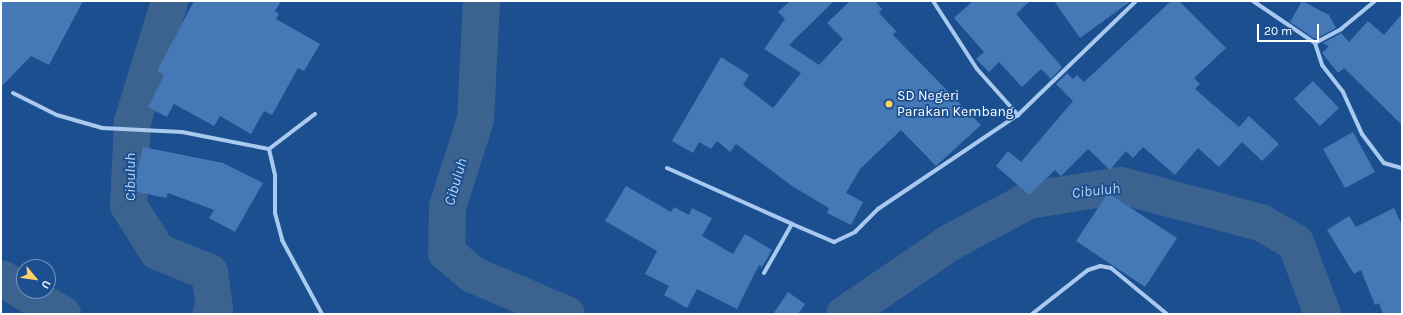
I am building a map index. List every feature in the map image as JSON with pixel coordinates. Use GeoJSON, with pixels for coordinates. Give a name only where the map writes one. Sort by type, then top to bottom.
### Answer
{"type":"FeatureCollection","features":[{"type":"Feature","properties":{"kind":"street"},"geometry":{"type":"LineString","coordinates":[[933,1],[977,69],[1018,114]]}},
{"type":"Feature","properties":{"kind":"street"},"geometry":{"type":"LineString","coordinates":[[667,168],[834,242],[855,232],[878,209],[1018,114],[1136,1]]}},
{"type":"Feature","properties":{"kind":"street"},"geometry":{"type":"LineString","coordinates":[[1253,1],[1315,43],[1322,65],[1343,92],[1362,134],[1384,163],[1402,168]]}},
{"type":"Feature","properties":{"kind":"street"},"geometry":{"type":"LineString","coordinates":[[1315,43],[1341,29],[1375,1]]}},
{"type":"Feature","properties":{"kind":"street"},"geometry":{"type":"LineString","coordinates":[[13,93],[57,115],[102,128],[135,128],[269,149],[315,114]]}},
{"type":"Feature","properties":{"kind":"street"},"geometry":{"type":"LineString","coordinates":[[269,149],[275,176],[275,213],[282,240],[322,314]]}},
{"type":"Feature","properties":{"kind":"street"},"geometry":{"type":"LineString","coordinates":[[764,273],[792,224]]}},
{"type":"Feature","properties":{"kind":"street"},"geometry":{"type":"LineString","coordinates":[[1032,314],[1088,270],[1100,266],[1111,268],[1167,314]]}},
{"type":"Feature","properties":{"kind":"building"},"geometry":{"type":"Polygon","coordinates":[[[1,1],[83,1],[49,65],[31,56],[1,87],[1,1]]]}},
{"type":"Feature","properties":{"kind":"building"},"geometry":{"type":"Polygon","coordinates":[[[194,1],[281,1],[275,11],[279,14],[276,19],[320,44],[304,71],[298,68],[272,115],[264,111],[251,134],[220,116],[214,126],[174,104],[167,117],[148,107],[164,75],[157,71],[194,1]]]}},
{"type":"Feature","properties":{"kind":"building"},"geometry":{"type":"Polygon","coordinates":[[[790,1],[834,1],[789,45],[819,65],[843,39],[827,23],[850,1],[875,1],[882,9],[879,13],[896,31],[893,35],[981,125],[936,166],[901,130],[860,169],[846,193],[863,202],[851,225],[827,213],[829,208],[792,186],[736,144],[730,152],[717,141],[711,149],[699,142],[693,153],[672,141],[721,57],[749,75],[743,85],[773,108],[801,73],[764,49],[785,19],[778,12],[790,1]]]}},
{"type":"Feature","properties":{"kind":"building"},"geometry":{"type":"Polygon","coordinates":[[[973,1],[1030,1],[1016,14],[1062,67],[1051,79],[1041,69],[1022,87],[999,62],[989,72],[976,59],[984,52],[954,18],[973,1]]]}},
{"type":"Feature","properties":{"kind":"building"},"geometry":{"type":"Polygon","coordinates":[[[1054,1],[1131,1],[1080,38],[1054,1]]]}},
{"type":"Feature","properties":{"kind":"building"},"geometry":{"type":"Polygon","coordinates":[[[1171,1],[1179,1],[1226,48],[1194,78],[1200,84],[1195,89],[1239,127],[1249,116],[1279,144],[1262,161],[1242,142],[1219,167],[1198,148],[1175,175],[1143,147],[1133,158],[1126,151],[1110,170],[1088,149],[1061,176],[1055,170],[1029,195],[996,166],[1008,151],[1021,162],[1073,101],[1056,84],[1067,73],[1073,79],[1077,75],[1084,82],[1171,1]]]}},
{"type":"Feature","properties":{"kind":"building"},"geometry":{"type":"Polygon","coordinates":[[[1302,1],[1329,15],[1336,28],[1315,39],[1290,22],[1302,1]]]}},
{"type":"Feature","properties":{"kind":"building"},"geometry":{"type":"Polygon","coordinates":[[[1402,14],[1402,125],[1344,68],[1338,73],[1322,53],[1329,46],[1323,43],[1341,33],[1349,42],[1368,21],[1384,35],[1402,14]]]}},
{"type":"Feature","properties":{"kind":"building"},"geometry":{"type":"Polygon","coordinates":[[[1313,81],[1339,108],[1320,126],[1294,99],[1313,81]]]}},
{"type":"Feature","properties":{"kind":"building"},"geometry":{"type":"Polygon","coordinates":[[[1353,132],[1375,172],[1345,188],[1323,149],[1353,132]]]}},
{"type":"Feature","properties":{"kind":"building"},"geometry":{"type":"Polygon","coordinates":[[[143,147],[223,163],[263,183],[235,232],[209,218],[214,210],[168,193],[166,198],[133,191],[143,147]]]}},
{"type":"Feature","properties":{"kind":"building"},"geometry":{"type":"Polygon","coordinates":[[[626,186],[671,212],[674,207],[689,215],[692,208],[712,218],[702,236],[733,254],[745,234],[772,250],[762,267],[759,265],[737,309],[697,289],[687,308],[664,295],[669,286],[645,274],[657,251],[605,221],[626,186]]]}},
{"type":"Feature","properties":{"kind":"building"},"geometry":{"type":"Polygon","coordinates":[[[1108,193],[1177,238],[1145,287],[1076,241],[1108,193]]]}},
{"type":"Feature","properties":{"kind":"building"},"geometry":{"type":"Polygon","coordinates":[[[1394,208],[1402,225],[1402,314],[1383,314],[1379,303],[1375,305],[1361,270],[1354,274],[1327,230],[1349,216],[1356,227],[1394,208]]]}},
{"type":"Feature","properties":{"kind":"building"},"geometry":{"type":"Polygon","coordinates":[[[788,292],[805,304],[798,314],[773,314],[788,292]]]}},
{"type":"Feature","properties":{"kind":"waterway","name":"Cibuluh"},"geometry":{"type":"LineString","coordinates":[[169,1],[132,121],[128,205],[157,251],[209,272],[214,309],[210,314]]}},
{"type":"Feature","properties":{"kind":"waterway","name":"Cibuluh"},"geometry":{"type":"LineString","coordinates":[[481,1],[475,119],[447,206],[446,252],[472,274],[566,314]]}},
{"type":"Feature","properties":{"kind":"waterway","name":"Cibuluh"},"geometry":{"type":"LineString","coordinates":[[844,314],[951,241],[1028,200],[1120,185],[1260,222],[1295,242],[1322,314]]}},
{"type":"Feature","properties":{"kind":"waterway","name":"Cibuluh"},"geometry":{"type":"LineString","coordinates":[[1,278],[62,314]]}},
{"type":"Feature","properties":{"kind":"place","name":"SD Negeri Parakan Kembang"},"geometry":{"type":"Point","coordinates":[889,104]}}]}
